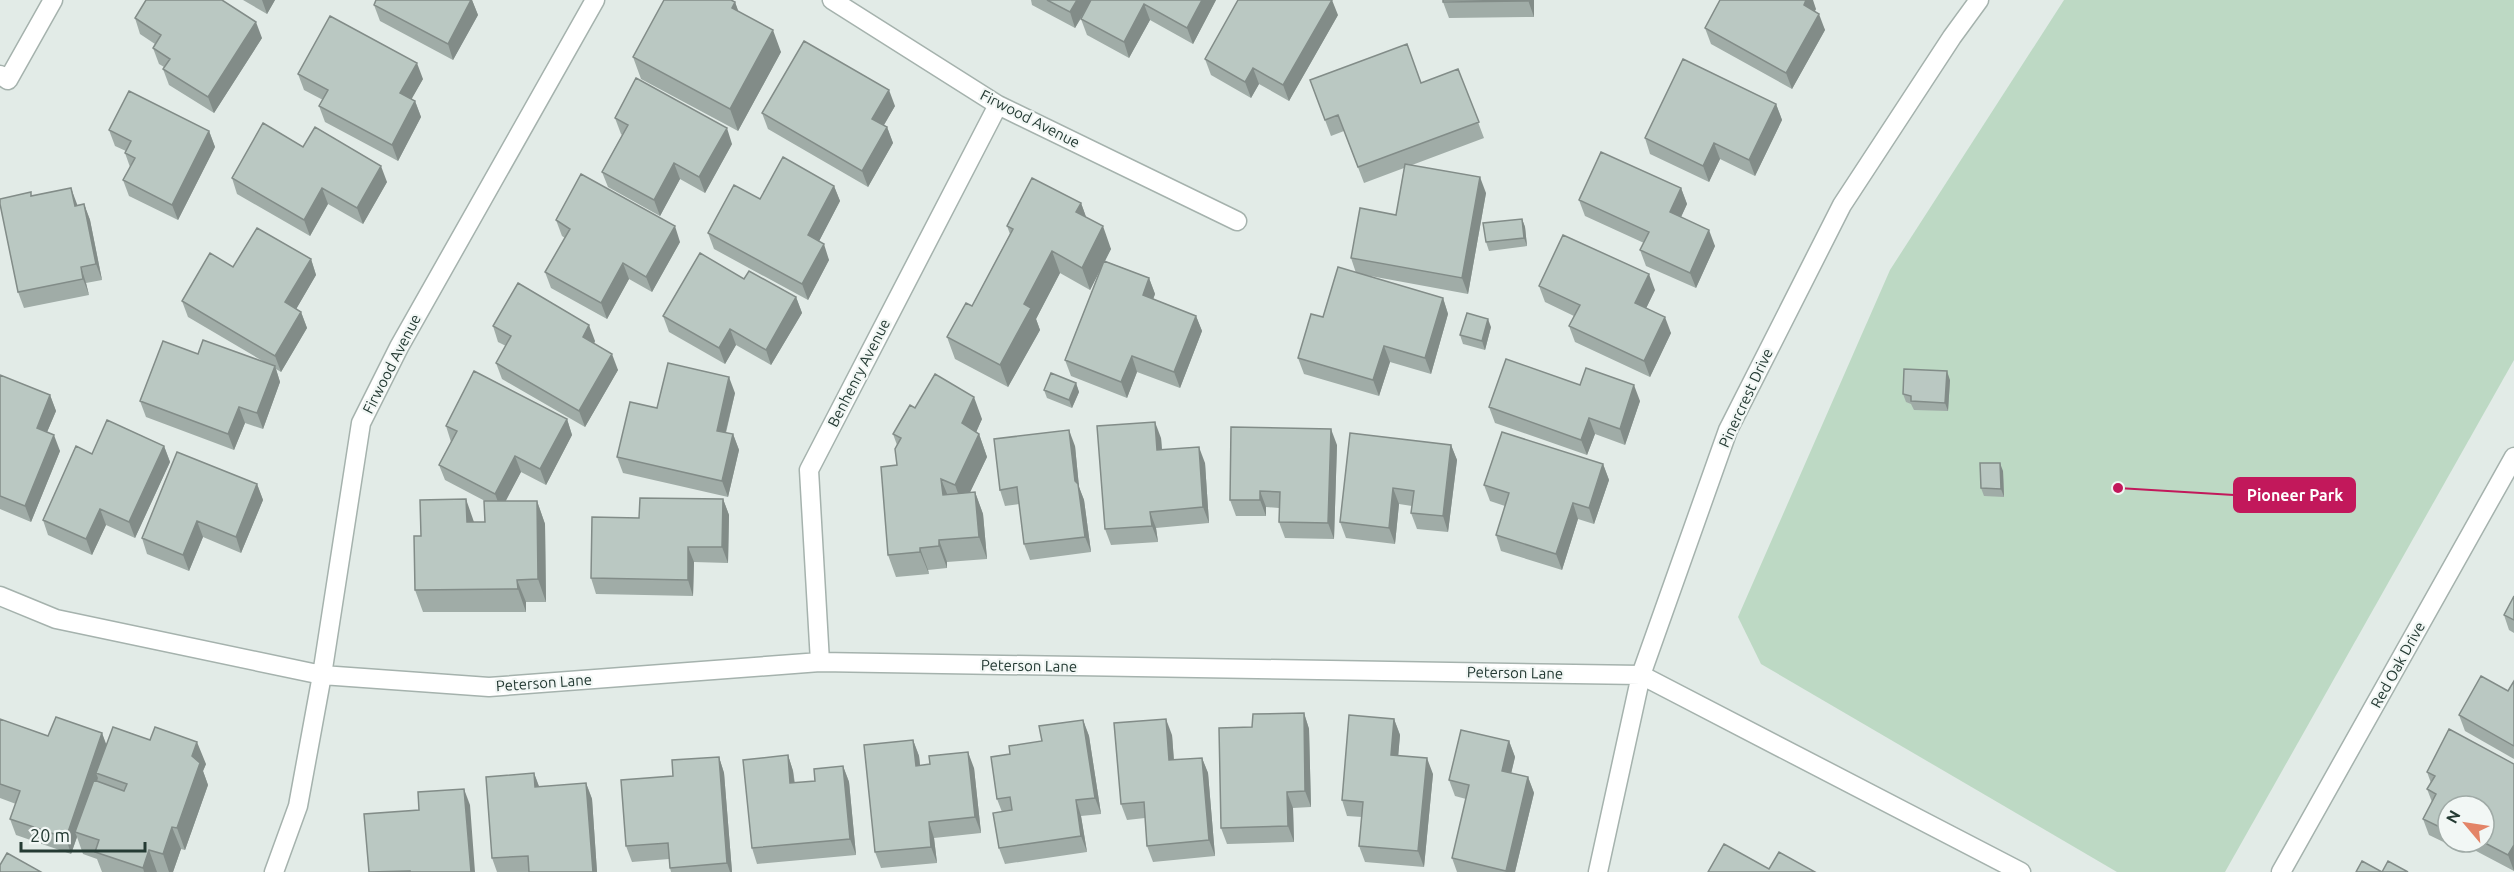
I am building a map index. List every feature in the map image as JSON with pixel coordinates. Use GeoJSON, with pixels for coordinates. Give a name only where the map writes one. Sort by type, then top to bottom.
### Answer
{"type":"FeatureCollection","features":[{"type":"Feature","properties":{"kind":"street"},"geometry":{"type":"LineString","coordinates":[[0,75],[8,80],[53,0]]}},
{"type":"Feature","properties":{"kind":"street","name":"Firwood Avenue"},"geometry":{"type":"LineString","coordinates":[[274,872],[298,806],[322,675],[361,423],[399,347],[596,0]]}},
{"type":"Feature","properties":{"kind":"street","name":"Firwood Avenue"},"geometry":{"type":"LineString","coordinates":[[832,0],[998,105],[1237,221]]}},
{"type":"Feature","properties":{"kind":"street","name":"Pinercrest Drive"},"geometry":{"type":"LineString","coordinates":[[1598,872],[1641,675],[1728,430],[1842,206],[1952,37],[1979,0]]}},
{"type":"Feature","properties":{"kind":"street","name":"Benhenry Avenue"},"geometry":{"type":"LineString","coordinates":[[820,662],[809,470],[998,105]]}},
{"type":"Feature","properties":{"kind":"street","name":"Red Oak Drive"},"geometry":{"type":"LineString","coordinates":[[2281,872],[2514,457]]}},
{"type":"Feature","properties":{"kind":"street","name":"Peterson Lane"},"geometry":{"type":"LineString","coordinates":[[0,596],[56,619],[322,675],[489,687],[820,662],[1641,675],[2021,872]]}},
{"type":"Feature","properties":{"kind":"green space"},"geometry":{"type":"Polygon","coordinates":[[[2064,0],[2514,0],[2514,360],[2225,872],[2117,872],[1761,664],[1738,617],[1890,270],[2064,0]]]}},
{"type":"Feature","properties":{"kind":"building"},"geometry":{"type":"Polygon","coordinates":[[[146,0],[222,0],[256,22],[208,97],[163,69],[170,59],[153,48],[161,35],[135,18],[146,0]]]}},
{"type":"Feature","properties":{"kind":"building"},"geometry":{"type":"Polygon","coordinates":[[[376,0],[471,0],[448,44],[374,5],[376,0]]]}},
{"type":"Feature","properties":{"kind":"building"},"geometry":{"type":"Polygon","coordinates":[[[664,0],[731,0],[735,2],[732,8],[773,30],[730,109],[633,57],[664,0]]]}},
{"type":"Feature","properties":{"kind":"building"},"geometry":{"type":"Polygon","coordinates":[[[1047,0],[1077,0],[1070,12],[1047,0]]]}},
{"type":"Feature","properties":{"kind":"building"},"geometry":{"type":"Polygon","coordinates":[[[1091,0],[1202,0],[1187,28],[1144,4],[1124,42],[1081,19],[1091,0]]]}},
{"type":"Feature","properties":{"kind":"building"},"geometry":{"type":"Polygon","coordinates":[[[1238,0],[1332,0],[1283,85],[1253,68],[1245,82],[1205,59],[1238,0]]]}},
{"type":"Feature","properties":{"kind":"building"},"geometry":{"type":"Polygon","coordinates":[[[1443,0],[1528,0],[1528,1],[1443,2],[1443,0]]]}},
{"type":"Feature","properties":{"kind":"building"},"geometry":{"type":"Polygon","coordinates":[[[1720,0],[1806,0],[1804,5],[1819,14],[1786,73],[1705,28],[1720,0]]]}},
{"type":"Feature","properties":{"kind":"building"},"geometry":{"type":"Polygon","coordinates":[[[330,16],[417,63],[400,93],[415,101],[392,145],[319,106],[328,90],[298,74],[330,16]]]}},
{"type":"Feature","properties":{"kind":"building"},"geometry":{"type":"Polygon","coordinates":[[[804,41],[889,90],[872,119],[887,127],[862,171],[762,113],[804,41]]]}},
{"type":"Feature","properties":{"kind":"building"},"geometry":{"type":"Polygon","coordinates":[[[1407,44],[1421,83],[1458,69],[1479,122],[1358,167],[1338,115],[1325,120],[1310,80],[1407,44]]]}},
{"type":"Feature","properties":{"kind":"building"},"geometry":{"type":"Polygon","coordinates":[[[1683,59],[1776,104],[1749,160],[1714,143],[1703,166],[1645,138],[1683,59]]]}},
{"type":"Feature","properties":{"kind":"building"},"geometry":{"type":"Polygon","coordinates":[[[636,78],[727,128],[699,177],[674,163],[654,200],[602,172],[628,125],[615,118],[636,78]]]}},
{"type":"Feature","properties":{"kind":"building"},"geometry":{"type":"Polygon","coordinates":[[[129,91],[209,131],[172,205],[123,180],[135,158],[125,153],[131,141],[109,130],[129,91]]]}},
{"type":"Feature","properties":{"kind":"building"},"geometry":{"type":"Polygon","coordinates":[[[263,123],[303,147],[315,127],[381,166],[357,208],[322,188],[304,220],[232,178],[263,123]]]}},
{"type":"Feature","properties":{"kind":"building"},"geometry":{"type":"Polygon","coordinates":[[[1601,152],[1681,188],[1670,212],[1709,230],[1690,273],[1640,250],[1649,232],[1579,200],[1601,152]]]}},
{"type":"Feature","properties":{"kind":"building"},"geometry":{"type":"Polygon","coordinates":[[[783,157],[834,186],[808,235],[824,244],[802,284],[708,233],[734,185],[760,199],[783,157]]]}},
{"type":"Feature","properties":{"kind":"building"},"geometry":{"type":"Polygon","coordinates":[[[1405,164],[1480,177],[1462,278],[1351,258],[1360,208],[1396,215],[1405,164]]]}},
{"type":"Feature","properties":{"kind":"building"},"geometry":{"type":"Polygon","coordinates":[[[581,174],[675,226],[646,277],[623,263],[601,303],[545,272],[570,229],[556,220],[581,174]]]}},
{"type":"Feature","properties":{"kind":"building"},"geometry":{"type":"Polygon","coordinates":[[[1032,178],[1081,203],[1076,212],[1103,226],[1082,268],[1052,251],[1024,304],[1031,308],[1000,365],[947,337],[966,303],[972,306],[1013,229],[1007,226],[1032,178]]]}},
{"type":"Feature","properties":{"kind":"building"},"geometry":{"type":"Polygon","coordinates":[[[71,188],[75,206],[84,204],[96,264],[81,267],[83,279],[18,292],[0,199],[31,192],[31,196],[71,188]]]}},
{"type":"Feature","properties":{"kind":"building"},"geometry":{"type":"Polygon","coordinates":[[[1522,219],[1524,238],[1486,242],[1483,223],[1522,219]]]}},
{"type":"Feature","properties":{"kind":"building"},"geometry":{"type":"Polygon","coordinates":[[[257,228],[311,259],[285,302],[301,312],[275,356],[182,301],[210,253],[233,267],[257,228]]]}},
{"type":"Feature","properties":{"kind":"building"},"geometry":{"type":"Polygon","coordinates":[[[1563,235],[1649,274],[1635,303],[1665,317],[1644,361],[1569,326],[1580,305],[1539,286],[1563,235]]]}},
{"type":"Feature","properties":{"kind":"building"},"geometry":{"type":"Polygon","coordinates":[[[700,253],[744,279],[749,271],[796,297],[766,350],[730,329],[719,348],[663,316],[700,253]]]}},
{"type":"Feature","properties":{"kind":"building"},"geometry":{"type":"Polygon","coordinates":[[[1104,261],[1149,278],[1143,295],[1196,316],[1174,372],[1132,356],[1121,382],[1065,360],[1104,261]]]}},
{"type":"Feature","properties":{"kind":"building"},"geometry":{"type":"Polygon","coordinates":[[[1338,267],[1443,298],[1425,358],[1384,346],[1373,380],[1298,358],[1311,314],[1323,317],[1338,267]]]}},
{"type":"Feature","properties":{"kind":"building"},"geometry":{"type":"Polygon","coordinates":[[[518,283],[589,325],[583,337],[612,354],[579,411],[496,363],[511,336],[493,326],[518,283]]]}},
{"type":"Feature","properties":{"kind":"building"},"geometry":{"type":"Polygon","coordinates":[[[1467,313],[1488,319],[1482,341],[1460,335],[1467,313]]]}},
{"type":"Feature","properties":{"kind":"building"},"geometry":{"type":"Polygon","coordinates":[[[203,340],[275,366],[257,413],[239,407],[228,434],[140,401],[163,341],[198,354],[203,340]]]}},
{"type":"Feature","properties":{"kind":"building"},"geometry":{"type":"Polygon","coordinates":[[[1506,359],[1580,385],[1586,368],[1634,385],[1620,429],[1589,418],[1581,440],[1489,407],[1506,359]]]}},
{"type":"Feature","properties":{"kind":"building"},"geometry":{"type":"Polygon","coordinates":[[[668,363],[729,377],[717,431],[733,434],[722,481],[617,457],[630,402],[657,408],[668,363]]]}},
{"type":"Feature","properties":{"kind":"building"},"geometry":{"type":"Polygon","coordinates":[[[1904,369],[1947,371],[1945,403],[1911,401],[1911,396],[1903,394],[1904,369]]]}},
{"type":"Feature","properties":{"kind":"building"},"geometry":{"type":"Polygon","coordinates":[[[474,371],[567,419],[540,469],[515,456],[495,494],[439,465],[457,431],[446,426],[474,371]]]}},
{"type":"Feature","properties":{"kind":"building"},"geometry":{"type":"Polygon","coordinates":[[[1051,373],[1076,383],[1069,400],[1044,390],[1051,373]]]}},
{"type":"Feature","properties":{"kind":"building"},"geometry":{"type":"Polygon","coordinates":[[[935,374],[974,397],[962,423],[979,434],[955,485],[941,479],[943,495],[975,492],[979,537],[939,540],[939,546],[920,548],[920,552],[888,555],[881,467],[897,465],[895,449],[901,438],[893,434],[910,405],[915,408],[935,374]]]}},
{"type":"Feature","properties":{"kind":"building"},"geometry":{"type":"Polygon","coordinates":[[[0,375],[50,395],[37,428],[54,435],[25,506],[0,496],[0,375]]]}},
{"type":"Feature","properties":{"kind":"building"},"geometry":{"type":"Polygon","coordinates":[[[107,420],[164,446],[129,522],[100,509],[86,539],[43,520],[76,446],[92,454],[107,420]]]}},
{"type":"Feature","properties":{"kind":"building"},"geometry":{"type":"Polygon","coordinates":[[[1155,422],[1157,450],[1199,447],[1203,507],[1150,512],[1152,526],[1105,529],[1097,426],[1155,422]]]}},
{"type":"Feature","properties":{"kind":"building"},"geometry":{"type":"Polygon","coordinates":[[[1231,427],[1331,429],[1328,523],[1279,522],[1280,492],[1260,491],[1260,500],[1230,500],[1231,427]]]}},
{"type":"Feature","properties":{"kind":"building"},"geometry":{"type":"Polygon","coordinates":[[[1069,430],[1085,537],[1024,544],[1017,487],[1000,490],[994,439],[1069,430]]]}},
{"type":"Feature","properties":{"kind":"building"},"geometry":{"type":"Polygon","coordinates":[[[1502,432],[1603,464],[1589,508],[1573,503],[1556,554],[1496,535],[1509,493],[1484,485],[1502,432]]]}},
{"type":"Feature","properties":{"kind":"building"},"geometry":{"type":"Polygon","coordinates":[[[1350,433],[1451,445],[1443,516],[1411,513],[1414,491],[1393,488],[1389,528],[1340,522],[1350,433]]]}},
{"type":"Feature","properties":{"kind":"building"},"geometry":{"type":"Polygon","coordinates":[[[177,452],[257,484],[236,537],[197,521],[183,555],[142,538],[177,452]]]}},
{"type":"Feature","properties":{"kind":"building"},"geometry":{"type":"Polygon","coordinates":[[[1980,463],[2000,463],[2001,489],[1981,488],[1980,463]]]}},
{"type":"Feature","properties":{"kind":"building"},"geometry":{"type":"Polygon","coordinates":[[[640,498],[723,499],[722,547],[688,547],[688,580],[591,578],[592,517],[639,518],[640,498]]]}},
{"type":"Feature","properties":{"kind":"building"},"geometry":{"type":"Polygon","coordinates":[[[466,499],[467,522],[485,522],[484,501],[537,501],[538,579],[517,580],[518,589],[415,590],[414,536],[421,536],[420,500],[466,499]]]}},
{"type":"Feature","properties":{"kind":"building"},"geometry":{"type":"Polygon","coordinates":[[[2514,596],[2514,620],[2504,615],[2514,596]]]}},
{"type":"Feature","properties":{"kind":"building"},"geometry":{"type":"Polygon","coordinates":[[[2481,676],[2508,691],[2514,681],[2514,746],[2459,715],[2481,676]]]}},
{"type":"Feature","properties":{"kind":"building"},"geometry":{"type":"Polygon","coordinates":[[[1304,713],[1305,791],[1287,792],[1288,826],[1221,828],[1219,728],[1252,727],[1253,714],[1304,713]]]}},
{"type":"Feature","properties":{"kind":"building"},"geometry":{"type":"Polygon","coordinates":[[[1349,715],[1394,719],[1391,755],[1427,758],[1418,851],[1359,846],[1363,802],[1342,800],[1349,715]]]}},
{"type":"Feature","properties":{"kind":"building"},"geometry":{"type":"Polygon","coordinates":[[[56,717],[102,733],[66,838],[10,819],[20,791],[0,784],[0,719],[48,736],[56,717]]]}},
{"type":"Feature","properties":{"kind":"building"},"geometry":{"type":"Polygon","coordinates":[[[1166,719],[1169,760],[1202,758],[1209,840],[1147,846],[1144,802],[1121,804],[1114,723],[1166,719]]]}},
{"type":"Feature","properties":{"kind":"building"},"geometry":{"type":"Polygon","coordinates":[[[1083,720],[1095,798],[1076,800],[1081,836],[999,848],[993,813],[1012,810],[1010,797],[997,799],[991,757],[1010,754],[1009,746],[1042,741],[1039,726],[1083,720]]]}},
{"type":"Feature","properties":{"kind":"building"},"geometry":{"type":"Polygon","coordinates":[[[113,727],[150,740],[155,727],[197,742],[192,756],[200,763],[177,828],[172,827],[163,854],[149,850],[143,868],[95,852],[99,840],[75,832],[94,780],[124,791],[127,784],[96,773],[113,727]]]}},
{"type":"Feature","properties":{"kind":"building"},"geometry":{"type":"Polygon","coordinates":[[[2449,729],[2514,764],[2514,845],[2508,855],[2496,849],[2496,794],[2436,794],[2427,789],[2435,776],[2427,772],[2449,729]]]}},
{"type":"Feature","properties":{"kind":"building"},"geometry":{"type":"Polygon","coordinates":[[[1461,730],[1509,741],[1502,771],[1528,777],[1506,871],[1452,858],[1469,785],[1449,780],[1461,730]]]}},
{"type":"Feature","properties":{"kind":"building"},"geometry":{"type":"Polygon","coordinates":[[[913,740],[916,766],[930,764],[929,756],[968,752],[975,817],[929,822],[931,847],[875,852],[864,745],[913,740]]]}},
{"type":"Feature","properties":{"kind":"building"},"geometry":{"type":"Polygon","coordinates":[[[788,755],[790,783],[815,781],[814,769],[843,766],[850,839],[752,848],[743,760],[788,755]]]}},
{"type":"Feature","properties":{"kind":"building"},"geometry":{"type":"Polygon","coordinates":[[[719,757],[727,863],[670,868],[668,843],[626,846],[621,780],[673,776],[672,760],[719,757]]]}},
{"type":"Feature","properties":{"kind":"building"},"geometry":{"type":"Polygon","coordinates":[[[534,773],[535,787],[586,783],[593,872],[529,872],[528,856],[492,858],[486,777],[534,773]]]}},
{"type":"Feature","properties":{"kind":"building"},"geometry":{"type":"Polygon","coordinates":[[[464,789],[471,872],[369,872],[364,814],[419,810],[418,792],[464,789]]]}},
{"type":"Feature","properties":{"kind":"building"},"geometry":{"type":"Polygon","coordinates":[[[2436,794],[2436,825],[2423,819],[2436,794]]]}},
{"type":"Feature","properties":{"kind":"building"},"geometry":{"type":"Polygon","coordinates":[[[1724,844],[1769,869],[1779,852],[1815,872],[1708,872],[1724,844]]]}},
{"type":"Feature","properties":{"kind":"building"},"geometry":{"type":"Polygon","coordinates":[[[7,853],[41,872],[0,872],[0,865],[7,853]]]}},
{"type":"Feature","properties":{"kind":"building"},"geometry":{"type":"Polygon","coordinates":[[[2362,861],[2382,872],[2356,872],[2362,861]]]}},
{"type":"Feature","properties":{"kind":"building"},"geometry":{"type":"Polygon","coordinates":[[[2388,861],[2408,872],[2382,872],[2388,861]]]}},
{"type":"Feature","properties":{"kind":"place","name":"Pioneer Park"},"geometry":{"type":"Point","coordinates":[2118,488]}}]}
